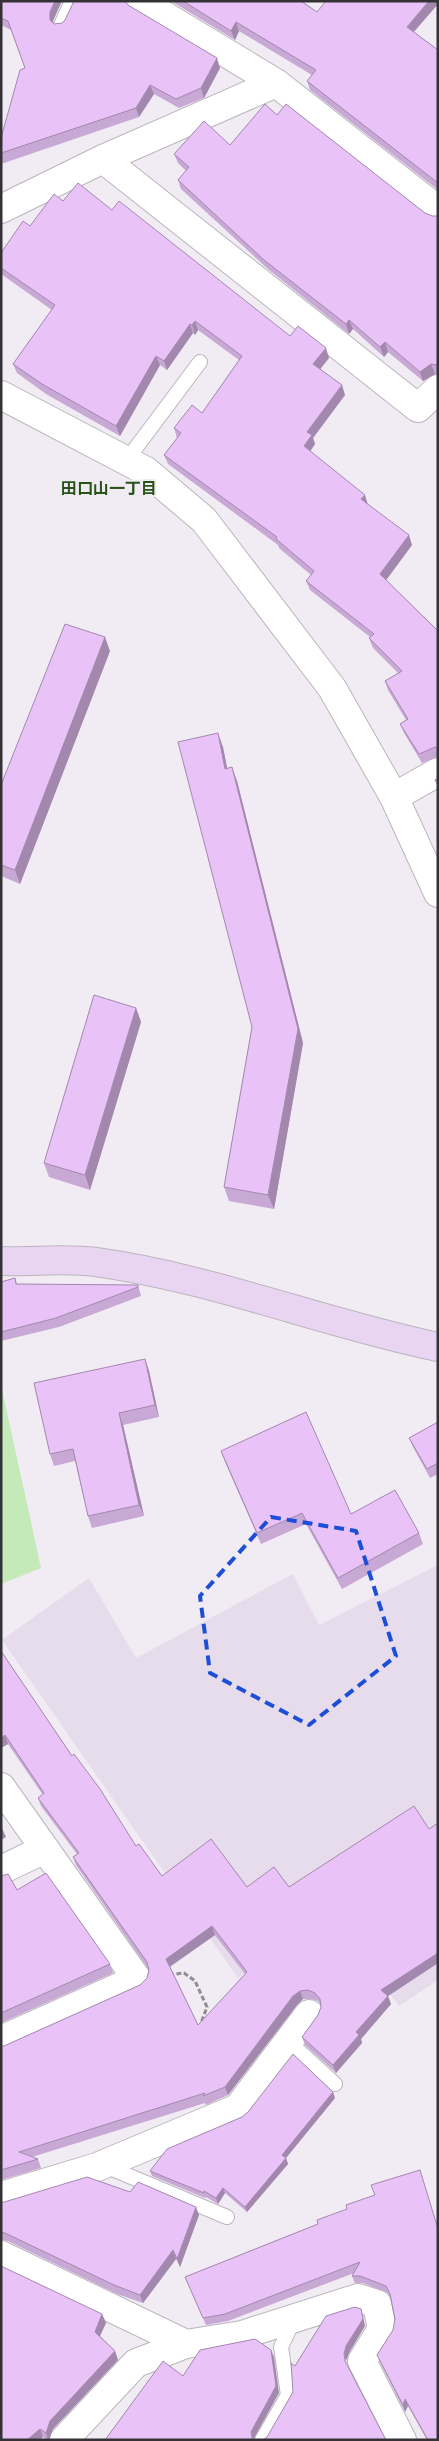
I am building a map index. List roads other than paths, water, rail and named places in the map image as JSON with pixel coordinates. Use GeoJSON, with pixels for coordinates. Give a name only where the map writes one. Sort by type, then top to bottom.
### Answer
{"type":"FeatureCollection","features":[{"type":"Feature","properties":{"kind":"street"},"geometry":{"type":"LineString","coordinates":[[140,1],[276,83],[438,210]]}},
{"type":"Feature","properties":{"kind":"street"},"geometry":{"type":"LineString","coordinates":[[1,209],[104,159],[276,83]]}},
{"type":"Feature","properties":{"kind":"street"},"geometry":{"type":"LineString","coordinates":[[104,159],[418,408],[438,389]]}},
{"type":"Feature","properties":{"kind":"street"},"geometry":{"type":"LineString","coordinates":[[1,395],[146,471],[204,520],[332,688],[394,796],[438,893]]}},
{"type":"Feature","properties":{"kind":"street"},"geometry":{"type":"LineString","coordinates":[[394,796],[438,772]]}},
{"type":"Feature","properties":{"kind":"street"},"geometry":{"type":"LineString","coordinates":[[1,1261],[94,1262],[171,1275],[383,1336],[438,1347]]}},
{"type":"Feature","properties":{"kind":"street"},"geometry":{"type":"LineString","coordinates":[[1,1787],[136,1979],[1,2040]]}},
{"type":"Feature","properties":{"kind":"street"},"geometry":{"type":"LineString","coordinates":[[1,1870],[45,1849]]}},
{"type":"Feature","properties":{"kind":"street"},"geometry":{"type":"LineString","coordinates":[[1,2196],[103,2164],[238,2108],[309,2014]]}},
{"type":"Feature","properties":{"kind":"street"},"geometry":{"type":"LineString","coordinates":[[1,2255],[186,2344]]}},
{"type":"Feature","properties":{"kind":"street"},"geometry":{"type":"LineString","coordinates":[[64,2440],[136,2363],[186,2344],[242,2335],[358,2298],[377,2304],[382,2329],[362,2361],[402,2440]]}},
{"type":"Feature","properties":{"kind":"lane"},"geometry":{"type":"LineString","coordinates":[[61,25],[72,1]]}},
{"type":"Feature","properties":{"kind":"lane"},"geometry":{"type":"LineString","coordinates":[[126,461],[200,362]]}},
{"type":"Feature","properties":{"kind":"lane"},"geometry":{"type":"LineString","coordinates":[[288,2041],[335,2084]]}},
{"type":"Feature","properties":{"kind":"lane"},"geometry":{"type":"LineString","coordinates":[[103,2164],[227,2217]]}},
{"type":"Feature","properties":{"kind":"lane"},"geometry":{"type":"LineString","coordinates":[[262,2440],[288,2395],[281,2347],[294,2319]]}},
{"type":"Feature","properties":{"kind":"district","name":"田口山一丁目"},"geometry":{"type":"Point","coordinates":[109,488]}}]}
